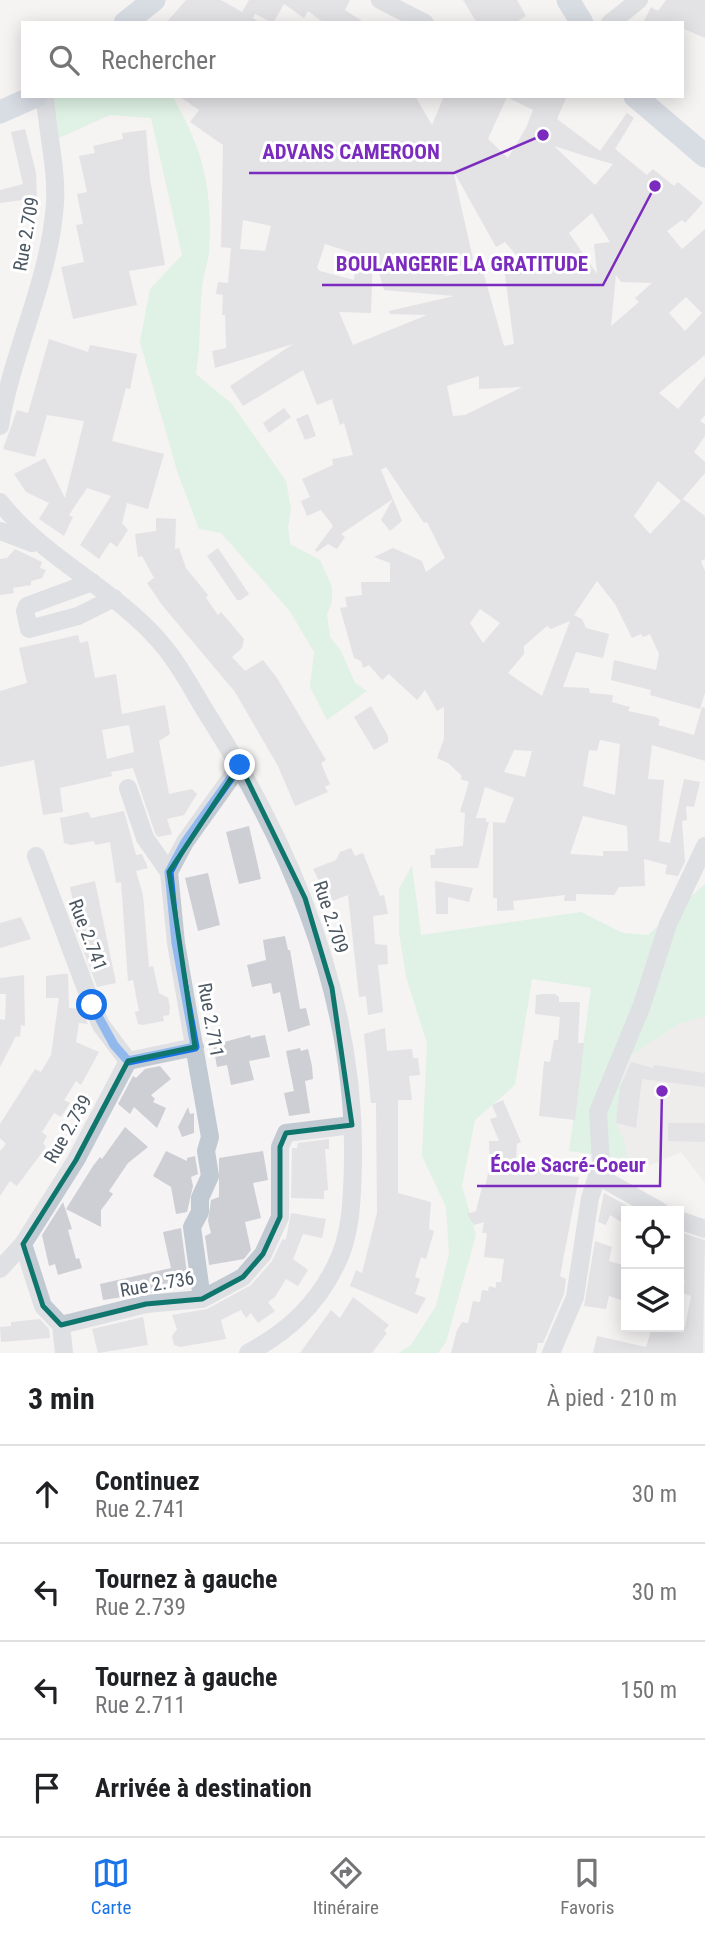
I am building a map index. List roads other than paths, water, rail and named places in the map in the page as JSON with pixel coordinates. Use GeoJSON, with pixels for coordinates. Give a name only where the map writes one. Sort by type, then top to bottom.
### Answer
{"type":"FeatureCollection","features":[{"type":"Feature","properties":{"kind":"main road"},"geometry":{"type":"LineString","coordinates":[[128,21],[154,0]]}},
{"type":"Feature","properties":{"kind":"main road"},"geometry":{"type":"LineString","coordinates":[[551,0],[563,21]]}},
{"type":"Feature","properties":{"kind":"main road"},"geometry":{"type":"LineString","coordinates":[[568,0],[581,21]]}},
{"type":"Feature","properties":{"kind":"main road"},"geometry":{"type":"LineString","coordinates":[[3,108],[30,98]]}},
{"type":"Feature","properties":{"kind":"main road"},"geometry":{"type":"LineString","coordinates":[[637,98],[705,156]]}},
{"type":"Feature","properties":{"kind":"main road"},"geometry":{"type":"LineString","coordinates":[[659,98],[705,138]]}},
{"type":"Feature","properties":{"kind":"street"},"geometry":{"type":"LineString","coordinates":[[380,0],[421,21]]}},
{"type":"Feature","properties":{"kind":"street"},"geometry":{"type":"LineString","coordinates":[[613,21],[639,0]]}},
{"type":"Feature","properties":{"kind":"street","name":"Rue 2.709"},"geometry":{"type":"LineString","coordinates":[[1,420],[35,298],[55,204],[55,176],[45,98]]}},
{"type":"Feature","properties":{"kind":"street","name":"Rue 2.709"},"geometry":{"type":"LineString","coordinates":[[0,502],[39,545],[114,598],[166,648],[240,765],[280,841],[305,898],[332,988],[349,1078],[352,1210],[338,1264],[312,1305],[283,1334],[248,1353]]}},
{"type":"Feature","properties":{"kind":"street","name":"Rue 2.709"},"geometry":{"type":"LineString","coordinates":[[0,531],[39,545]]}},
{"type":"Feature","properties":{"kind":"street"},"geometry":{"type":"LineString","coordinates":[[92,582],[27,606],[25,611],[29,629],[78,616],[114,598]]}},
{"type":"Feature","properties":{"kind":"street"},"geometry":{"type":"LineString","coordinates":[[128,788],[145,838],[169,872],[185,842],[240,765]]}},
{"type":"Feature","properties":{"kind":"street"},"geometry":{"type":"LineString","coordinates":[[551,1353],[575,1297],[590,1198],[598,1176],[601,1149],[598,1112],[642,1005],[668,923],[705,846]]}},
{"type":"Feature","properties":{"kind":"street","name":"Rue 2.741"},"geometry":{"type":"LineString","coordinates":[[36,856],[92,1005],[114,1045],[128,1061]]}},
{"type":"Feature","properties":{"kind":"street","name":"Rue 2.711"},"geometry":{"type":"LineString","coordinates":[[169,872],[176,943],[211,1137],[206,1150],[210,1176],[200,1198],[200,1212],[192,1227],[202,1299]]}},
{"type":"Feature","properties":{"kind":"street"},"geometry":{"type":"LineString","coordinates":[[128,1061],[195,1047]]}},
{"type":"Feature","properties":{"kind":"street","name":"Rue 2.739"},"geometry":{"type":"LineString","coordinates":[[0,1269],[23,1244],[76,1160],[128,1061]]}},
{"type":"Feature","properties":{"kind":"street","name":"Rue 2.736"},"geometry":{"type":"LineString","coordinates":[[61,1325],[146,1304],[202,1299],[243,1277],[264,1254],[280,1217],[280,1147],[286,1133],[352,1125]]}},
{"type":"Feature","properties":{"kind":"street"},"geometry":{"type":"LineString","coordinates":[[598,1176],[651,1206]]}},
{"type":"Feature","properties":{"kind":"street"},"geometry":{"type":"LineString","coordinates":[[684,1222],[705,1229]]}},
{"type":"Feature","properties":{"kind":"street"},"geometry":{"type":"LineString","coordinates":[[23,1244],[43,1306],[61,1325],[64,1353]]}},
{"type":"Feature","properties":{"kind":"place","name":"ADVANS CAMEROON"},"geometry":{"type":"Point","coordinates":[543,135]}},
{"type":"Feature","properties":{"kind":"place","name":"BOULANGERIE LA GRATITUDE"},"geometry":{"type":"Point","coordinates":[655,186]}},
{"type":"Feature","properties":{"kind":"place","name":"École Sacré-Coeur"},"geometry":{"type":"Point","coordinates":[662,1091]}}]}
